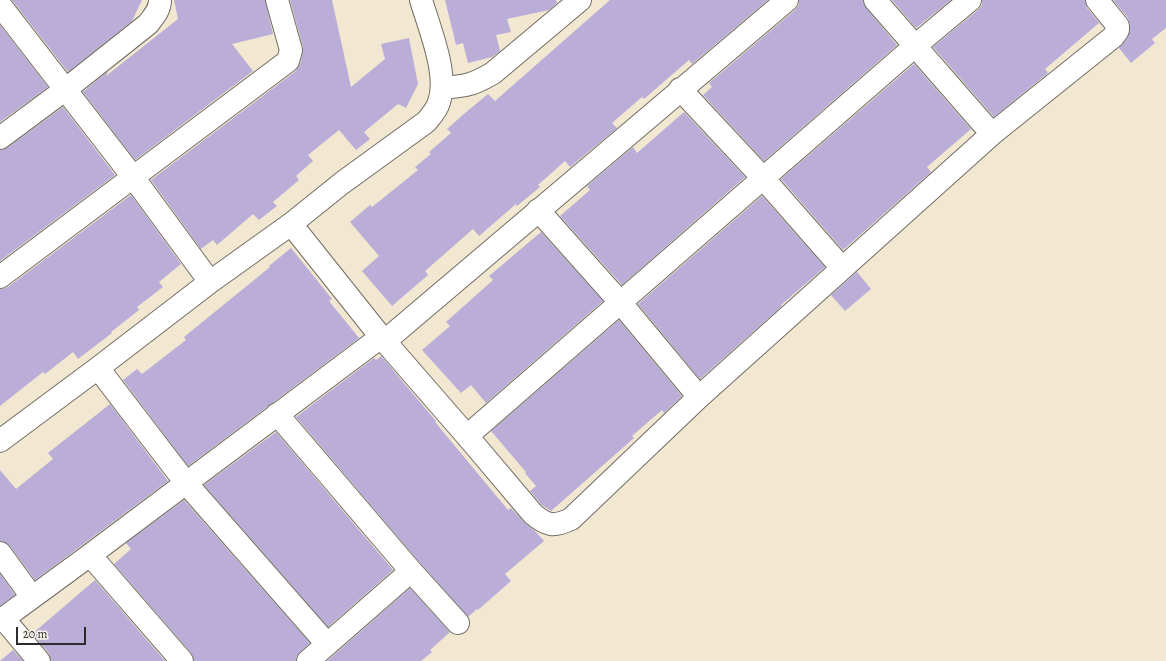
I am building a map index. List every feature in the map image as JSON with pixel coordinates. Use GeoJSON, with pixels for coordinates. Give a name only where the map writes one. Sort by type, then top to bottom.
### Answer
{"type":"FeatureCollection","features":[{"type":"Feature","properties":{"kind":"street"},"geometry":{"type":"LineString","coordinates":[[0,138],[66,89],[148,24],[160,7],[160,0]]}},
{"type":"Feature","properties":{"kind":"street"},"geometry":{"type":"LineString","coordinates":[[0,277],[288,61],[291,56],[291,45],[277,0]]}},
{"type":"Feature","properties":{"kind":"street"},"geometry":{"type":"LineString","coordinates":[[0,441],[210,282],[291,224],[342,183],[426,122],[435,112],[440,101],[442,88],[439,63],[421,0]]}},
{"type":"Feature","properties":{"kind":"street"},"geometry":{"type":"LineString","coordinates":[[39,661],[2,619],[90,555],[277,414],[383,339],[787,0]]}},
{"type":"Feature","properties":{"kind":"street"},"geometry":{"type":"LineString","coordinates":[[875,0],[992,134]]}},
{"type":"Feature","properties":{"kind":"street"},"geometry":{"type":"LineString","coordinates":[[467,436],[915,46],[970,0]]}},
{"type":"Feature","properties":{"kind":"street"},"geometry":{"type":"LineString","coordinates":[[291,224],[383,339],[533,514],[542,522],[551,525],[561,524],[571,519],[699,397],[992,134],[1116,34],[1118,30],[1116,22],[1098,0]]}},
{"type":"Feature","properties":{"kind":"street"},"geometry":{"type":"LineString","coordinates":[[442,88],[465,86],[478,82],[493,73],[573,3]]}},
{"type":"Feature","properties":{"kind":"street"},"geometry":{"type":"LineString","coordinates":[[0,5],[133,177],[210,282]]}},
{"type":"Feature","properties":{"kind":"street"},"geometry":{"type":"LineString","coordinates":[[680,90],[763,178],[842,268]]}},
{"type":"Feature","properties":{"kind":"street"},"geometry":{"type":"LineString","coordinates":[[538,210],[620,302],[699,397]]}},
{"type":"Feature","properties":{"kind":"street"},"geometry":{"type":"LineString","coordinates":[[98,368],[186,483],[327,644]]}},
{"type":"Feature","properties":{"kind":"street"},"geometry":{"type":"LineString","coordinates":[[277,414],[411,571],[458,623]]}},
{"type":"Feature","properties":{"kind":"street"},"geometry":{"type":"LineString","coordinates":[[0,553],[32,597]]}},
{"type":"Feature","properties":{"kind":"street"},"geometry":{"type":"LineString","coordinates":[[90,555],[182,661]]}},
{"type":"Feature","properties":{"kind":"street"},"geometry":{"type":"LineString","coordinates":[[308,661],[411,571]]}},
{"type":"Feature","properties":{"kind":"building"},"geometry":{"type":"Polygon","coordinates":[[[12,0],[142,0],[132,21],[68,72],[12,0]]]}},
{"type":"Feature","properties":{"kind":"building"},"geometry":{"type":"Polygon","coordinates":[[[174,0],[265,0],[273,34],[232,44],[253,71],[135,160],[83,92],[108,71],[106,76],[178,19],[174,0]]]}},
{"type":"Feature","properties":{"kind":"building"},"geometry":{"type":"Polygon","coordinates":[[[290,0],[332,0],[351,87],[385,59],[381,44],[409,38],[418,84],[406,108],[398,104],[364,132],[370,139],[356,150],[339,130],[308,155],[313,161],[296,176],[299,180],[273,202],[277,206],[259,220],[253,214],[217,245],[213,240],[201,249],[151,180],[296,71],[301,62],[303,47],[290,0]]]}},
{"type":"Feature","properties":{"kind":"building"},"geometry":{"type":"Polygon","coordinates":[[[445,0],[556,0],[557,3],[549,10],[507,19],[511,32],[496,35],[500,51],[492,57],[468,63],[463,43],[456,45],[445,0]]]}},
{"type":"Feature","properties":{"kind":"building"},"geometry":{"type":"Polygon","coordinates":[[[610,0],[768,0],[692,64],[689,60],[644,99],[642,97],[612,123],[617,128],[570,167],[565,161],[538,185],[540,187],[517,206],[516,204],[479,236],[473,229],[425,271],[428,275],[392,306],[362,271],[379,256],[350,222],[370,205],[372,207],[418,170],[415,167],[431,154],[429,152],[451,133],[447,129],[465,113],[488,94],[495,101],[610,0]]]}},
{"type":"Feature","properties":{"kind":"building"},"geometry":{"type":"Polygon","coordinates":[[[799,0],[863,0],[866,8],[897,45],[764,161],[703,95],[712,87],[709,83],[795,10],[799,5],[799,0]]]}},
{"type":"Feature","properties":{"kind":"building"},"geometry":{"type":"Polygon","coordinates":[[[892,0],[951,0],[916,28],[892,0]]]}},
{"type":"Feature","properties":{"kind":"building"},"geometry":{"type":"Polygon","coordinates":[[[982,0],[1085,0],[1087,8],[1104,28],[1099,23],[1045,69],[1048,73],[994,117],[933,47],[978,10],[982,5],[982,0]]]}},
{"type":"Feature","properties":{"kind":"building"},"geometry":{"type":"Polygon","coordinates":[[[1113,0],[1166,0],[1166,28],[1152,39],[1155,43],[1131,63],[1119,48],[1128,37],[1130,26],[1128,18],[1113,0]]]}},
{"type":"Feature","properties":{"kind":"building"},"geometry":{"type":"Polygon","coordinates":[[[0,25],[48,87],[0,122],[0,25]]]}},
{"type":"Feature","properties":{"kind":"building"},"geometry":{"type":"Polygon","coordinates":[[[914,64],[971,129],[927,167],[931,172],[843,250],[781,179],[914,64]]]}},
{"type":"Feature","properties":{"kind":"building"},"geometry":{"type":"Polygon","coordinates":[[[63,107],[115,175],[0,261],[0,150],[7,148],[63,107]]]}},
{"type":"Feature","properties":{"kind":"building"},"geometry":{"type":"Polygon","coordinates":[[[684,112],[745,177],[622,285],[560,216],[590,190],[587,186],[633,147],[637,153],[684,112]]]}},
{"type":"Feature","properties":{"kind":"building"},"geometry":{"type":"Polygon","coordinates":[[[131,195],[181,264],[159,282],[163,287],[137,307],[139,310],[111,332],[112,333],[78,359],[73,352],[45,374],[43,372],[0,406],[0,289],[8,287],[131,195]]]}},
{"type":"Feature","properties":{"kind":"building"},"geometry":{"type":"Polygon","coordinates":[[[762,196],[825,267],[700,379],[638,304],[762,196]]]}},
{"type":"Feature","properties":{"kind":"building"},"geometry":{"type":"Polygon","coordinates":[[[541,232],[603,301],[486,403],[471,385],[461,393],[422,350],[450,326],[446,322],[493,280],[489,276],[541,232]]]}},
{"type":"Feature","properties":{"kind":"building"},"geometry":{"type":"Polygon","coordinates":[[[291,248],[332,299],[329,301],[359,338],[188,466],[123,380],[137,369],[142,374],[186,340],[184,337],[291,248]]]}},
{"type":"Feature","properties":{"kind":"building"},"geometry":{"type":"Polygon","coordinates":[[[857,272],[871,289],[845,311],[831,295],[857,272]]]}},
{"type":"Feature","properties":{"kind":"building"},"geometry":{"type":"Polygon","coordinates":[[[619,320],[682,396],[664,413],[662,410],[632,436],[634,438],[551,511],[542,505],[530,491],[536,486],[491,431],[619,320]]]}},
{"type":"Feature","properties":{"kind":"building"},"geometry":{"type":"Polygon","coordinates":[[[381,356],[508,510],[511,508],[544,541],[505,574],[511,581],[468,617],[296,417],[374,358],[376,360],[381,356]]]}},
{"type":"Feature","properties":{"kind":"building"},"geometry":{"type":"Polygon","coordinates":[[[110,404],[168,481],[35,580],[10,546],[5,542],[0,541],[0,470],[16,489],[53,459],[48,453],[110,404]]]}},
{"type":"Feature","properties":{"kind":"building"},"geometry":{"type":"Polygon","coordinates":[[[276,432],[393,570],[328,627],[204,485],[276,432]]]}},
{"type":"Feature","properties":{"kind":"building"},"geometry":{"type":"Polygon","coordinates":[[[184,500],[310,643],[296,657],[296,661],[194,661],[191,653],[114,564],[131,549],[126,543],[184,500]]]}},
{"type":"Feature","properties":{"kind":"building"},"geometry":{"type":"Polygon","coordinates":[[[0,574],[15,595],[0,606],[0,574]]]}},
{"type":"Feature","properties":{"kind":"building"},"geometry":{"type":"Polygon","coordinates":[[[95,580],[165,661],[51,661],[49,653],[32,634],[95,580]]]}},
{"type":"Feature","properties":{"kind":"building"},"geometry":{"type":"Polygon","coordinates":[[[410,588],[450,632],[430,650],[432,652],[421,661],[327,661],[410,588]]]}},
{"type":"Feature","properties":{"kind":"building"},"geometry":{"type":"Polygon","coordinates":[[[13,650],[23,661],[0,661],[13,650]]]}}]}
